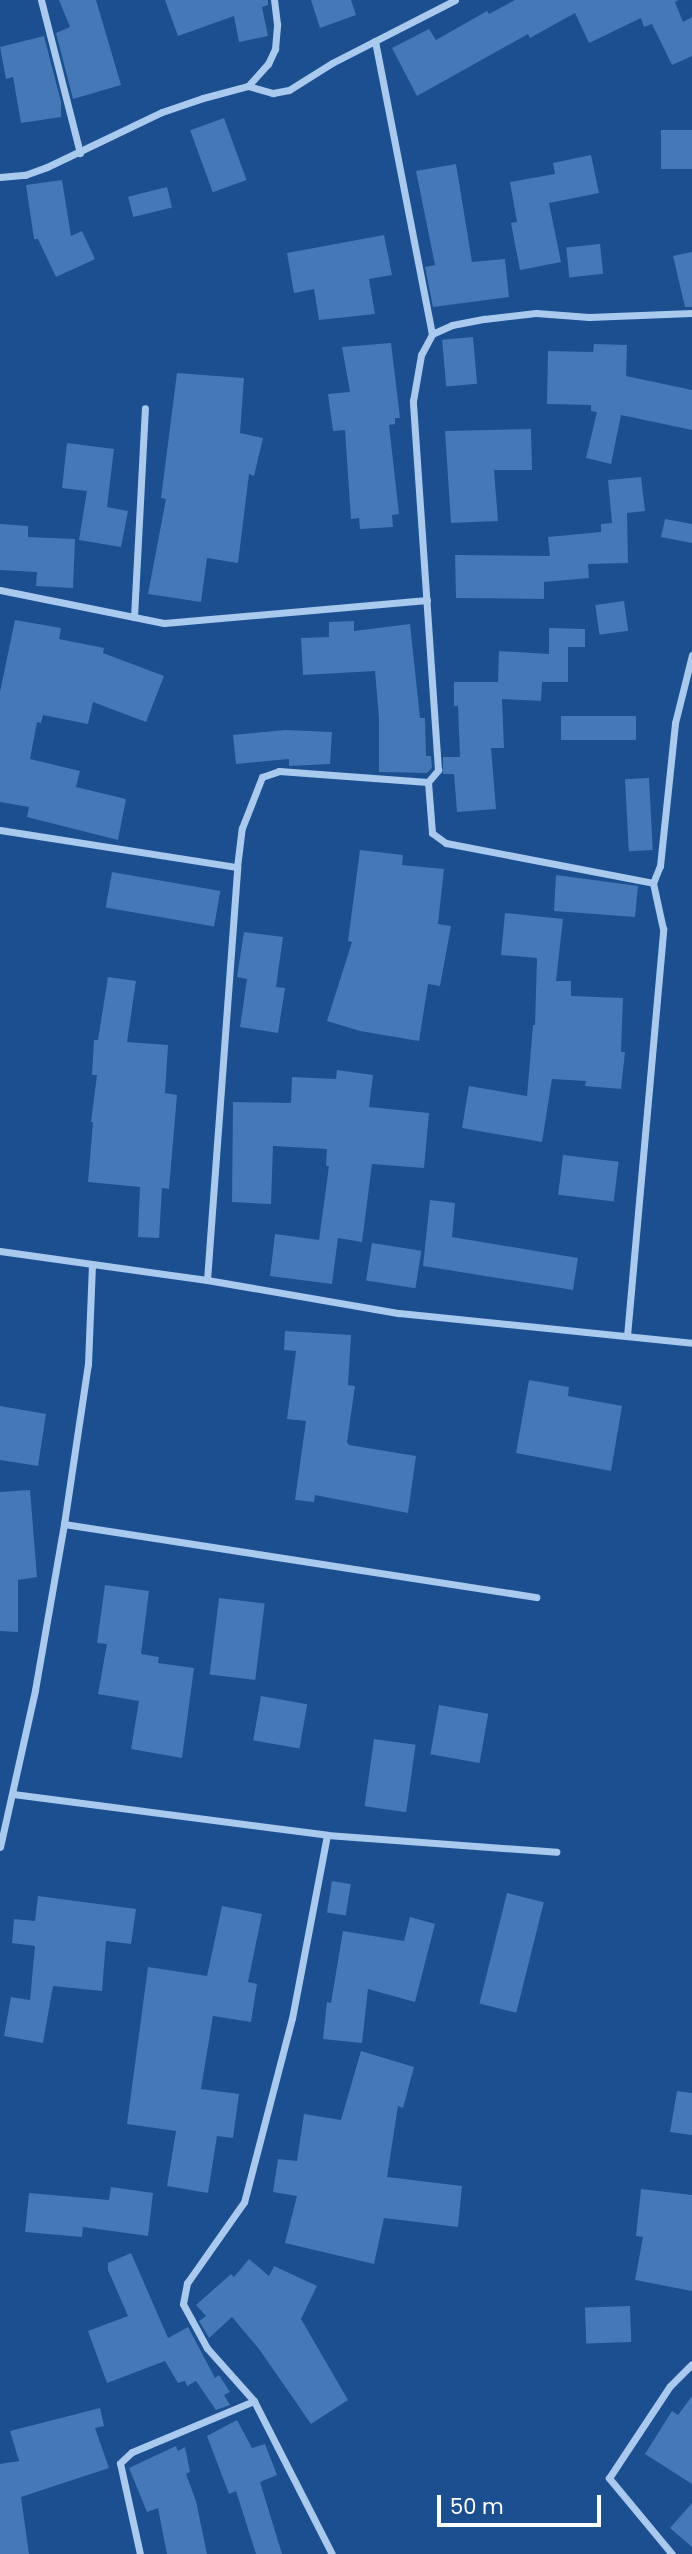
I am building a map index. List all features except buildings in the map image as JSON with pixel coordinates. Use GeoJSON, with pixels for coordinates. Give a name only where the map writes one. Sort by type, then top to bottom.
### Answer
{"type":"FeatureCollection","features":[{"type":"Feature","properties":{"kind":"street"},"geometry":{"type":"LineString","coordinates":[[41,0],[80,153]]}},
{"type":"Feature","properties":{"kind":"street"},"geometry":{"type":"LineString","coordinates":[[0,177],[25,175],[80,153],[162,112],[248,86],[268,64],[275,49],[277,24],[274,0]]}},
{"type":"Feature","properties":{"kind":"street"},"geometry":{"type":"LineString","coordinates":[[248,86],[273,93],[289,90],[332,63],[455,0]]}},
{"type":"Feature","properties":{"kind":"street"},"geometry":{"type":"LineString","coordinates":[[375,41],[432,334]]}},
{"type":"Feature","properties":{"kind":"street"},"geometry":{"type":"LineString","coordinates":[[653,883],[446,843],[432,833],[428,782],[438,771],[439,761],[413,401],[421,355],[432,334],[452,325],[536,313],[589,317],[692,313]]}},
{"type":"Feature","properties":{"kind":"street"},"geometry":{"type":"LineString","coordinates":[[134,617],[145,408]]}},
{"type":"Feature","properties":{"kind":"street"},"geometry":{"type":"LineString","coordinates":[[0,590],[164,623],[428,600]]}},
{"type":"Feature","properties":{"kind":"street"},"geometry":{"type":"LineString","coordinates":[[627,1336],[663,929],[653,883],[660,866],[675,723],[692,655]]}},
{"type":"Feature","properties":{"kind":"street"},"geometry":{"type":"LineString","coordinates":[[207,1280],[237,867],[242,828],[262,777],[279,771],[428,782]]}},
{"type":"Feature","properties":{"kind":"street"},"geometry":{"type":"LineString","coordinates":[[0,830],[237,867]]}},
{"type":"Feature","properties":{"kind":"street"},"geometry":{"type":"LineString","coordinates":[[0,1251],[207,1280],[399,1313],[692,1343]]}},
{"type":"Feature","properties":{"kind":"street"},"geometry":{"type":"LineString","coordinates":[[0,1847],[35,1690],[64,1524],[88,1364],[92,1266]]}},
{"type":"Feature","properties":{"kind":"street"},"geometry":{"type":"LineString","coordinates":[[64,1524],[536,1597]]}},
{"type":"Feature","properties":{"kind":"street"},"geometry":{"type":"LineString","coordinates":[[13,1794],[327,1835],[556,1852]]}},
{"type":"Feature","properties":{"kind":"street"},"geometry":{"type":"LineString","coordinates":[[327,1835],[292,2018],[244,2203],[187,2283],[183,2304],[207,2348],[254,2401],[332,2554]]}},
{"type":"Feature","properties":{"kind":"street"},"geometry":{"type":"LineString","coordinates":[[672,2554],[609,2479],[670,2386],[692,2364]]}},
{"type":"Feature","properties":{"kind":"street"},"geometry":{"type":"LineString","coordinates":[[140,2554],[120,2463],[132,2452],[254,2401]]}}]}
